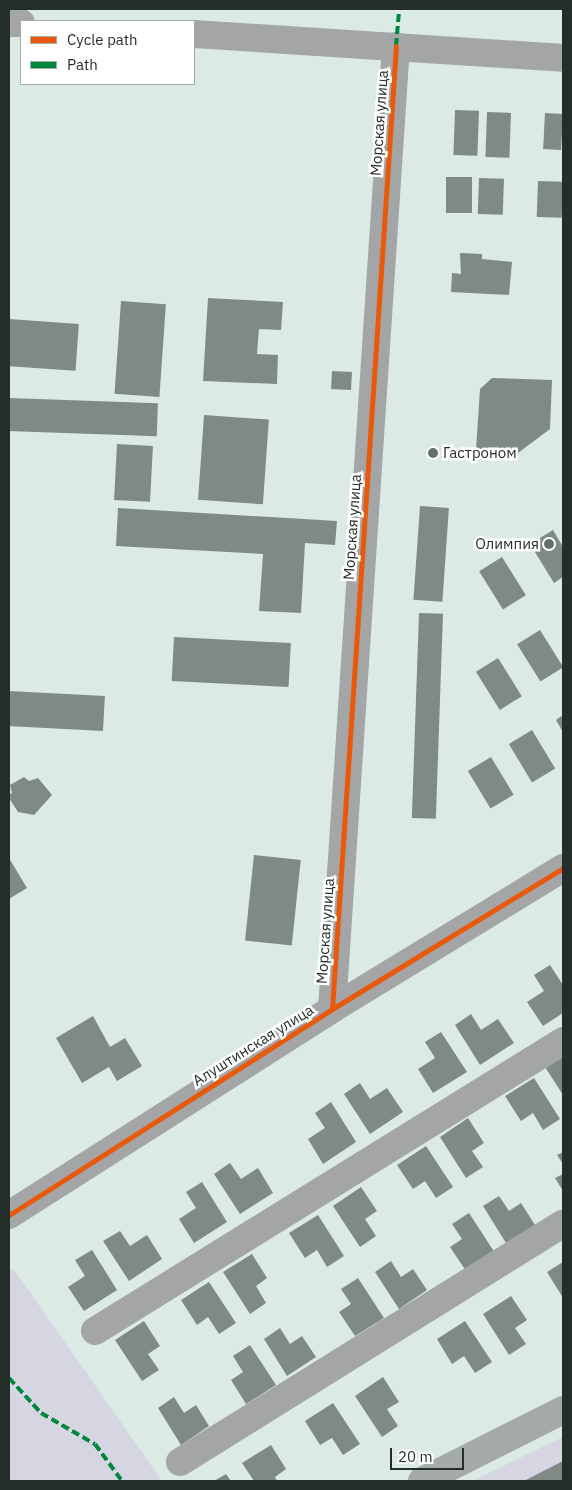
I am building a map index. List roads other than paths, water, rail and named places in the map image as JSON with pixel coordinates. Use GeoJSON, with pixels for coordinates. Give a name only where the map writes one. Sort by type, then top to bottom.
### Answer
{"type":"FeatureCollection","features":[{"type":"Feature","properties":{"kind":"main road"},"geometry":{"type":"LineString","coordinates":[[422,1481],[563,1410]]}},
{"type":"Feature","properties":{"kind":"street"},"geometry":{"type":"LineString","coordinates":[[195,34],[563,58]]}},
{"type":"Feature","properties":{"kind":"street","name":"Морская улица"},"geometry":{"type":"LineString","coordinates":[[332,1009],[396,46]]}},
{"type":"Feature","properties":{"kind":"street","name":"Алуштинская улица"},"geometry":{"type":"LineString","coordinates":[[9,1214],[332,1009],[563,868]]}},
{"type":"Feature","properties":{"kind":"street"},"geometry":{"type":"LineString","coordinates":[[95,1331],[563,1041]]}},
{"type":"Feature","properties":{"kind":"street"},"geometry":{"type":"LineString","coordinates":[[180,1462],[563,1224]]}},
{"type":"Feature","properties":{"kind":"place","name":"Гастроном"},"geometry":{"type":"Point","coordinates":[433,453]}},
{"type":"Feature","properties":{"kind":"place","name":"Олимпия"},"geometry":{"type":"Point","coordinates":[549,544]}}]}
